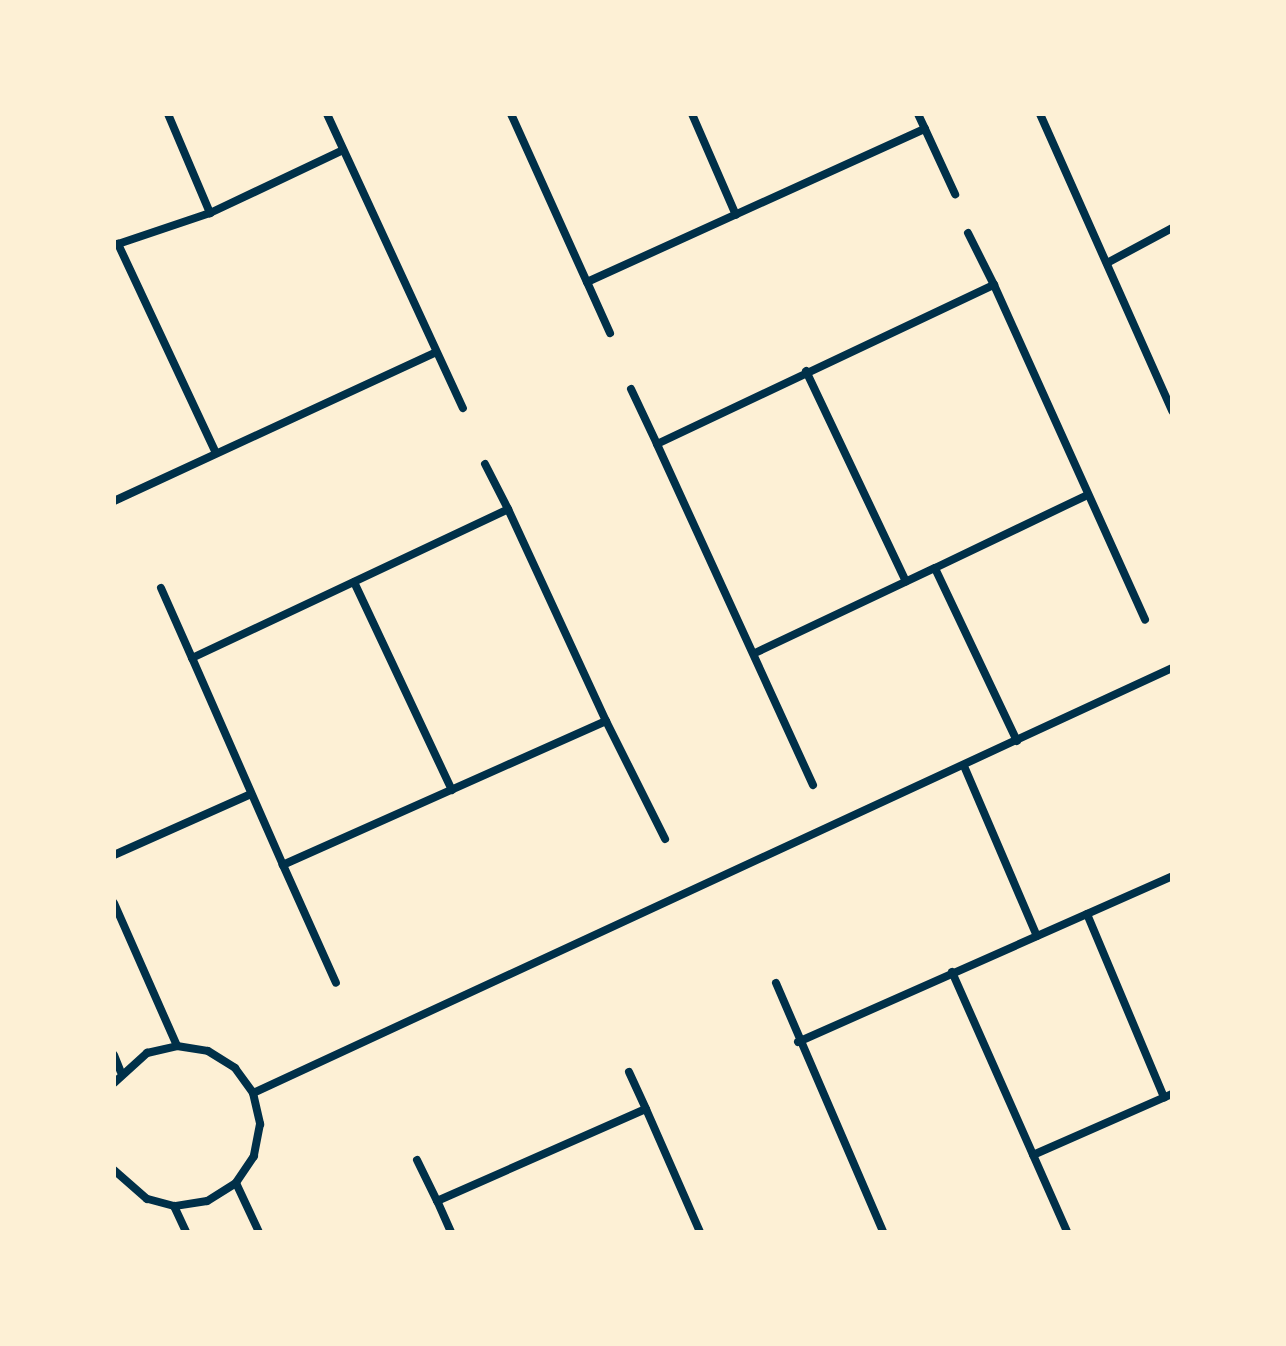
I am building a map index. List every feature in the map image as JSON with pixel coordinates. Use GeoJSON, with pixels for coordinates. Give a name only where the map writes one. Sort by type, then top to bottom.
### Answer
{"type":"FeatureCollection","features":[{"type":"Feature","properties":{"kind":"street"},"geometry":{"type":"LineString","coordinates":[[168,114],[210,213]]}},
{"type":"Feature","properties":{"kind":"street"},"geometry":{"type":"LineString","coordinates":[[327,114],[463,408]]}},
{"type":"Feature","properties":{"kind":"street"},"geometry":{"type":"LineString","coordinates":[[511,114],[610,333]]}},
{"type":"Feature","properties":{"kind":"street"},"geometry":{"type":"LineString","coordinates":[[692,114],[736,215]]}},
{"type":"Feature","properties":{"kind":"street"},"geometry":{"type":"LineString","coordinates":[[918,114],[955,194]]}},
{"type":"Feature","properties":{"kind":"street"},"geometry":{"type":"LineString","coordinates":[[1040,114],[1172,411]]}},
{"type":"Feature","properties":{"kind":"street"},"geometry":{"type":"LineString","coordinates":[[587,282],[925,129]]}},
{"type":"Feature","properties":{"kind":"street"},"geometry":{"type":"LineString","coordinates":[[215,451],[116,244],[210,213],[343,150]]}},
{"type":"Feature","properties":{"kind":"street"},"geometry":{"type":"LineString","coordinates":[[1107,263],[1172,228]]}},
{"type":"Feature","properties":{"kind":"street"},"geometry":{"type":"LineString","coordinates":[[968,233],[994,285],[1085,496],[1145,620]]}},
{"type":"Feature","properties":{"kind":"street"},"geometry":{"type":"LineString","coordinates":[[657,444],[806,371],[994,285]]}},
{"type":"Feature","properties":{"kind":"street"},"geometry":{"type":"LineString","coordinates":[[114,501],[215,451],[436,352]]}},
{"type":"Feature","properties":{"kind":"street"},"geometry":{"type":"LineString","coordinates":[[806,371],[906,582]]}},
{"type":"Feature","properties":{"kind":"street"},"geometry":{"type":"LineString","coordinates":[[631,389],[755,653],[813,785]]}},
{"type":"Feature","properties":{"kind":"street"},"geometry":{"type":"LineString","coordinates":[[485,464],[665,839]]}},
{"type":"Feature","properties":{"kind":"street"},"geometry":{"type":"LineString","coordinates":[[755,653],[1085,496]]}},
{"type":"Feature","properties":{"kind":"street"},"geometry":{"type":"LineString","coordinates":[[192,658],[508,509]]}},
{"type":"Feature","properties":{"kind":"street"},"geometry":{"type":"LineString","coordinates":[[935,568],[1017,741]]}},
{"type":"Feature","properties":{"kind":"street"},"geometry":{"type":"LineString","coordinates":[[354,582],[452,790]]}},
{"type":"Feature","properties":{"kind":"street"},"geometry":{"type":"LineString","coordinates":[[161,588],[336,983]]}},
{"type":"Feature","properties":{"kind":"street"},"geometry":{"type":"LineString","coordinates":[[253,1093],[1172,668]]}},
{"type":"Feature","properties":{"kind":"street"},"geometry":{"type":"LineString","coordinates":[[283,865],[606,721]]}},
{"type":"Feature","properties":{"kind":"street"},"geometry":{"type":"LineString","coordinates":[[964,766],[1037,936]]}},
{"type":"Feature","properties":{"kind":"street"},"geometry":{"type":"LineString","coordinates":[[114,855],[251,794]]}},
{"type":"Feature","properties":{"kind":"street"},"geometry":{"type":"LineString","coordinates":[[798,1042],[1172,876]]}},
{"type":"Feature","properties":{"kind":"street"},"geometry":{"type":"LineString","coordinates":[[114,903],[177,1046]]}},
{"type":"Feature","properties":{"kind":"street"},"geometry":{"type":"LineString","coordinates":[[1033,1155],[1168,1095],[1087,914]]}},
{"type":"Feature","properties":{"kind":"street"},"geometry":{"type":"LineString","coordinates":[[952,972],[1067,1232]]}},
{"type":"Feature","properties":{"kind":"street"},"geometry":{"type":"LineString","coordinates":[[776,983],[798,1042],[883,1232]]}},
{"type":"Feature","properties":{"kind":"street"},"geometry":{"type":"LineString","coordinates":[[114,1083],[121,1072],[147,1053],[177,1046],[208,1051],[235,1068],[253,1093],[260,1124],[254,1156],[236,1183],[207,1201],[174,1206],[147,1199],[114,1170]]}},
{"type":"Feature","properties":{"kind":"street"},"geometry":{"type":"LineString","coordinates":[[114,1055],[121,1072]]}},
{"type":"Feature","properties":{"kind":"street"},"geometry":{"type":"LineString","coordinates":[[629,1072],[700,1232]]}},
{"type":"Feature","properties":{"kind":"street"},"geometry":{"type":"LineString","coordinates":[[437,1201],[646,1109]]}},
{"type":"Feature","properties":{"kind":"street"},"geometry":{"type":"LineString","coordinates":[[417,1160],[451,1232]]}},
{"type":"Feature","properties":{"kind":"street"},"geometry":{"type":"LineString","coordinates":[[236,1183],[259,1232]]}},
{"type":"Feature","properties":{"kind":"street"},"geometry":{"type":"LineString","coordinates":[[174,1206],[186,1232]]}}]}
